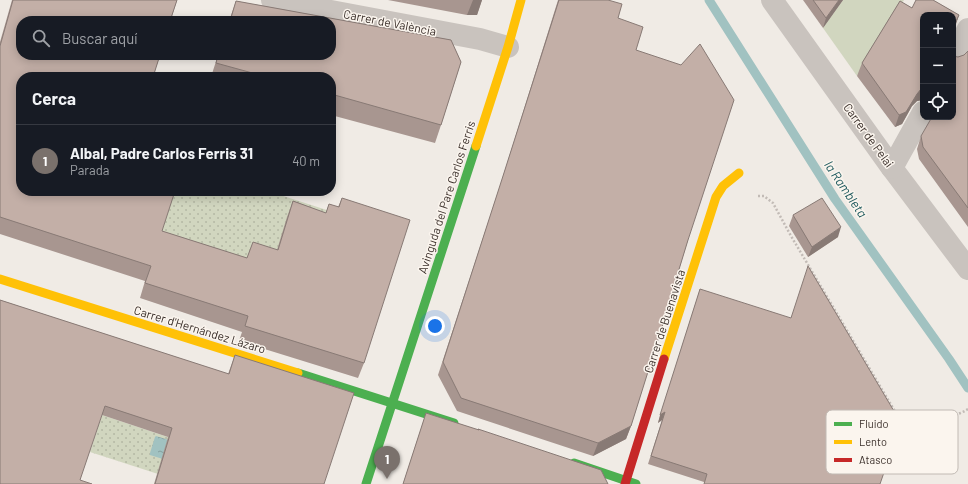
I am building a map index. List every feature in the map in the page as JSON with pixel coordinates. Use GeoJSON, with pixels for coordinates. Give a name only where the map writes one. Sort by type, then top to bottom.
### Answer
{"type":"FeatureCollection","features":[{"type":"Feature","properties":{"kind":"street","name":"Carrer de València"},"geometry":{"type":"LineString","coordinates":[[272,0],[474,38],[508,47]]}},
{"type":"Feature","properties":{"kind":"street","name":"Avinguda del Pare Carlos Ferris"},"geometry":{"type":"LineString","coordinates":[[366,484],[522,0]]}},
{"type":"Feature","properties":{"kind":"street","name":"Carrer de Pelai"},"geometry":{"type":"LineString","coordinates":[[772,0],[892,168],[968,269]]}},
{"type":"Feature","properties":{"kind":"street"},"geometry":{"type":"LineString","coordinates":[[956,51],[968,29]]}},
{"type":"Feature","properties":{"kind":"street"},"geometry":{"type":"LineString","coordinates":[[892,168],[920,117]]}},
{"type":"Feature","properties":{"kind":"street","name":"Carrer de Buenavista"},"geometry":{"type":"LineString","coordinates":[[626,483],[716,197],[723,186],[740,173]]}},
{"type":"Feature","properties":{"kind":"street","name":"Carrer d'Hernández Lázaro"},"geometry":{"type":"LineString","coordinates":[[0,279],[392,402],[462,426]]}},
{"type":"Feature","properties":{"kind":"street"},"geometry":{"type":"LineString","coordinates":[[566,460],[626,483],[636,484]]}},
{"type":"Feature","properties":{"kind":"path"},"geometry":{"type":"LineString","coordinates":[[758,196],[764,196],[773,203],[894,410]]}},
{"type":"Feature","properties":{"kind":"path"},"geometry":{"type":"LineString","coordinates":[[958,413],[968,409]]}},
{"type":"Feature","properties":{"kind":"green space"},"geometry":{"type":"Polygon","coordinates":[[[843,0],[904,0],[857,76],[823,28],[843,0]]]}},
{"type":"Feature","properties":{"kind":"green space"},"geometry":{"type":"Polygon","coordinates":[[[172,196],[283,196],[336,213],[242,273],[156,246],[172,196]]]}},
{"type":"Feature","properties":{"kind":"green space"},"geometry":{"type":"Polygon","coordinates":[[[102,415],[168,437],[199,484],[158,474],[90,452],[102,415]]]}},
{"type":"Feature","properties":{"kind":"water"},"geometry":{"type":"Polygon","coordinates":[[[156,436],[188,446],[182,465],[150,455],[156,436]]]}},
{"type":"Feature","properties":{"kind":"building"},"geometry":{"type":"Polygon","coordinates":[[[13,0],[177,0],[172,16],[16,16],[16,60],[158,60],[155,72],[16,72],[16,196],[173,196],[162,231],[247,258],[253,242],[278,250],[293,201],[326,213],[329,204],[339,207],[342,198],[410,220],[364,363],[245,326],[248,316],[145,283],[151,266],[0,217],[0,46],[13,0]]]}},
{"type":"Feature","properties":{"kind":"building"},"geometry":{"type":"Polygon","coordinates":[[[559,0],[608,0],[622,4],[618,18],[643,27],[636,50],[681,65],[700,44],[734,100],[688,240],[631,426],[598,443],[461,398],[443,362],[559,0]]]}},
{"type":"Feature","properties":{"kind":"building"},"geometry":{"type":"Polygon","coordinates":[[[813,0],[839,0],[826,18],[813,0]]]}},
{"type":"Feature","properties":{"kind":"building"},"geometry":{"type":"Polygon","coordinates":[[[916,0],[933,0],[954,12],[920,12],[920,90],[906,112],[899,115],[862,63],[900,1],[912,8],[916,0]]]}},
{"type":"Feature","properties":{"kind":"building"},"geometry":{"type":"Polygon","coordinates":[[[236,1],[319,16],[232,16],[236,1]]]}},
{"type":"Feature","properties":{"kind":"building"},"geometry":{"type":"Polygon","coordinates":[[[956,13],[959,15],[956,21],[956,13]]]}},
{"type":"Feature","properties":{"kind":"building"},"geometry":{"type":"Polygon","coordinates":[[[336,19],[451,40],[461,62],[441,125],[336,95],[336,72],[249,72],[216,63],[217,60],[336,60],[336,19]]]}},
{"type":"Feature","properties":{"kind":"building"},"geometry":{"type":"Polygon","coordinates":[[[968,51],[968,208],[923,147],[921,136],[930,120],[956,120],[956,57],[964,55],[968,51]]]}},
{"type":"Feature","properties":{"kind":"building"},"geometry":{"type":"Polygon","coordinates":[[[822,198],[841,227],[812,247],[793,215],[822,198]]]}},
{"type":"Feature","properties":{"kind":"building"},"geometry":{"type":"Polygon","coordinates":[[[808,266],[893,410],[826,410],[826,474],[883,474],[880,484],[704,484],[707,474],[651,456],[665,412],[660,415],[700,289],[791,318],[808,266]]]}},
{"type":"Feature","properties":{"kind":"building"},"geometry":{"type":"Polygon","coordinates":[[[0,300],[229,374],[235,355],[354,393],[324,484],[155,484],[172,428],[105,406],[80,480],[92,484],[0,484],[0,300]]]}},
{"type":"Feature","properties":{"kind":"building"},"geometry":{"type":"Polygon","coordinates":[[[426,413],[601,470],[608,484],[403,484],[426,413]]]}},
{"type":"Feature","properties":{"kind":"waterway","name":"la Rambleta"},"geometry":{"type":"LineString","coordinates":[[709,0],[835,199],[968,388]]}},
{"type":"Feature","properties":{"kind":"traffic: fast"},"geometry":{"type":"LineString","coordinates":[[366,484],[476,146]]}},
{"type":"Feature","properties":{"kind":"traffic: fast"},"geometry":{"type":"LineString","coordinates":[[298,373],[454,423]]}},
{"type":"Feature","properties":{"kind":"traffic: fast"},"geometry":{"type":"LineString","coordinates":[[574,463],[636,484]]}},
{"type":"Feature","properties":{"kind":"traffic: slow"},"geometry":{"type":"LineString","coordinates":[[476,146],[508,47],[521,0]]}},
{"type":"Feature","properties":{"kind":"traffic: slow"},"geometry":{"type":"LineString","coordinates":[[664,359],[716,197],[723,186],[739,173]]}},
{"type":"Feature","properties":{"kind":"traffic: slow"},"geometry":{"type":"LineString","coordinates":[[0,279],[298,373]]}},
{"type":"Feature","properties":{"kind":"traffic: jam"},"geometry":{"type":"LineString","coordinates":[[625,484],[664,359]]}},
{"type":"Feature","properties":{"kind":"place","name":"Albal, Padre Carlos Ferris 31"},"geometry":{"type":"Point","coordinates":[387,479]}}]}
